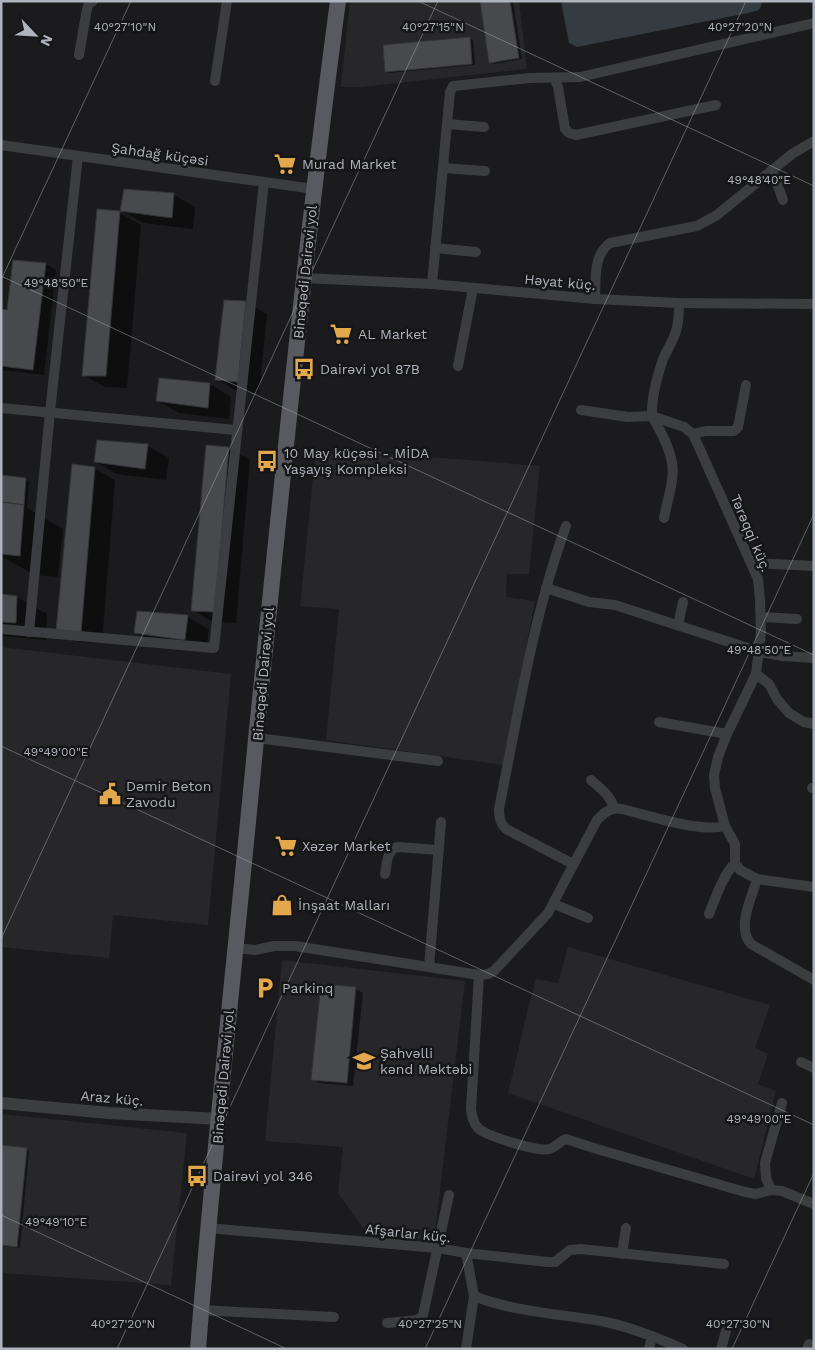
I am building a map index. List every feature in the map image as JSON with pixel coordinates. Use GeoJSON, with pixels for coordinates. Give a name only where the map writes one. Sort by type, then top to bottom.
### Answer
{"type":"FeatureCollection","features":[{"type":"Feature","properties":{"kind":"main road","name":"Binəqədi Dairəvi yol"},"geometry":{"type":"LineString","coordinates":[[198,1349],[256,738],[304,278],[338,1]]}},
{"type":"Feature","properties":{"kind":"street"},"geometry":{"type":"LineString","coordinates":[[78,55],[87,9],[93,1]]}},
{"type":"Feature","properties":{"kind":"street"},"geometry":{"type":"LineString","coordinates":[[215,81],[227,1]]}},
{"type":"Feature","properties":{"kind":"street"},"geometry":{"type":"LineString","coordinates":[[432,284],[450,92],[453,86],[530,78],[580,77],[814,23]]}},
{"type":"Feature","properties":{"kind":"street"},"geometry":{"type":"LineString","coordinates":[[554,78],[558,87],[565,129],[569,133],[576,135],[716,106]]}},
{"type":"Feature","properties":{"kind":"street"},"geometry":{"type":"LineString","coordinates":[[447,124],[484,127]]}},
{"type":"Feature","properties":{"kind":"street"},"geometry":{"type":"LineString","coordinates":[[594,299],[598,257],[602,248],[610,243],[698,226],[717,215],[792,154],[814,141]]}},
{"type":"Feature","properties":{"kind":"street","name":"Şahdağ küçəsi"},"geometry":{"type":"LineString","coordinates":[[1,145],[314,189]]}},
{"type":"Feature","properties":{"kind":"street"},"geometry":{"type":"LineString","coordinates":[[29,632],[50,412],[78,156]]}},
{"type":"Feature","properties":{"kind":"street"},"geometry":{"type":"LineString","coordinates":[[443,168],[485,171]]}},
{"type":"Feature","properties":{"kind":"street"},"geometry":{"type":"LineString","coordinates":[[772,170],[783,200]]}},
{"type":"Feature","properties":{"kind":"street"},"geometry":{"type":"LineString","coordinates":[[1,629],[214,648],[264,182]]}},
{"type":"Feature","properties":{"kind":"street"},"geometry":{"type":"LineString","coordinates":[[435,248],[476,252]]}},
{"type":"Feature","properties":{"kind":"street","name":"Həyat küç."},"geometry":{"type":"LineString","coordinates":[[304,278],[432,284],[594,299],[679,303],[814,304]]}},
{"type":"Feature","properties":{"kind":"street"},"geometry":{"type":"LineString","coordinates":[[458,366],[473,288]]}},
{"type":"Feature","properties":{"kind":"street"},"geometry":{"type":"LineString","coordinates":[[664,518],[672,478],[672,464],[661,433],[652,416],[651,404],[664,358],[674,339],[678,325],[679,303]]}},
{"type":"Feature","properties":{"kind":"street"},"geometry":{"type":"LineString","coordinates":[[581,410],[628,417],[652,416],[684,427],[693,434],[706,431],[734,431],[738,426],[746,385]]}},
{"type":"Feature","properties":{"kind":"street"},"geometry":{"type":"LineString","coordinates":[[1,408],[236,430]]}},
{"type":"Feature","properties":{"kind":"street","name":"Tərəqqi küç."},"geometry":{"type":"LineString","coordinates":[[693,434],[758,579],[762,616],[760,652],[756,674],[727,734],[718,757],[714,775],[715,788],[725,826],[735,844],[735,863]]}},
{"type":"Feature","properties":{"kind":"street"},"geometry":{"type":"LineString","coordinates":[[566,526],[546,588],[527,666],[499,809],[502,825],[506,828],[573,864]]}},
{"type":"Feature","properties":{"kind":"street"},"geometry":{"type":"LineString","coordinates":[[751,563],[814,566]]}},
{"type":"Feature","properties":{"kind":"street"},"geometry":{"type":"LineString","coordinates":[[546,588],[589,602],[615,605],[760,652],[814,658]]}},
{"type":"Feature","properties":{"kind":"street"},"geometry":{"type":"LineString","coordinates":[[678,625],[683,602]]}},
{"type":"Feature","properties":{"kind":"street"},"geometry":{"type":"LineString","coordinates":[[762,616],[797,619]]}},
{"type":"Feature","properties":{"kind":"street"},"geometry":{"type":"LineString","coordinates":[[756,674],[769,684],[777,699],[788,713],[804,722],[814,724]]}},
{"type":"Feature","properties":{"kind":"street"},"geometry":{"type":"LineString","coordinates":[[659,722],[727,734]]}},
{"type":"Feature","properties":{"kind":"street"},"geometry":{"type":"LineString","coordinates":[[256,738],[438,761]]}},
{"type":"Feature","properties":{"kind":"street"},"geometry":{"type":"LineString","coordinates":[[591,780],[607,794],[614,808]]}},
{"type":"Feature","properties":{"kind":"street"},"geometry":{"type":"LineString","coordinates":[[235,948],[255,950],[274,946],[295,946],[479,975],[488,974],[501,964],[548,913],[597,820],[607,810],[614,808],[702,828],[725,826]]}},
{"type":"Feature","properties":{"kind":"street"},"geometry":{"type":"LineString","coordinates":[[429,967],[441,822]]}},
{"type":"Feature","properties":{"kind":"street"},"geometry":{"type":"LineString","coordinates":[[385,874],[389,852],[392,849],[397,847],[439,850]]}},
{"type":"Feature","properties":{"kind":"street"},"geometry":{"type":"LineString","coordinates":[[709,914],[723,879],[735,863],[740,870],[757,879],[814,888]]}},
{"type":"Feature","properties":{"kind":"street"},"geometry":{"type":"LineString","coordinates":[[757,879],[744,924],[747,939],[751,944],[814,980]]}},
{"type":"Feature","properties":{"kind":"street"},"geometry":{"type":"LineString","coordinates":[[554,904],[588,918]]}},
{"type":"Feature","properties":{"kind":"street"},"geometry":{"type":"LineString","coordinates":[[479,975],[471,1109],[473,1121],[486,1134],[536,1149],[550,1149],[566,1139],[745,1192],[756,1194],[771,1190],[782,1191],[814,1204]]}},
{"type":"Feature","properties":{"kind":"street"},"geometry":{"type":"LineString","coordinates":[[801,1062],[814,1068]]}},
{"type":"Feature","properties":{"kind":"street","name":"Araz küç."},"geometry":{"type":"LineString","coordinates":[[1,1103],[109,1113],[220,1119]]}},
{"type":"Feature","properties":{"kind":"street"},"geometry":{"type":"LineString","coordinates":[[771,1190],[766,1178],[765,1163],[782,1103]]}},
{"type":"Feature","properties":{"kind":"street"},"geometry":{"type":"LineString","coordinates":[[387,1323],[418,1320],[423,1315],[449,1195]]}},
{"type":"Feature","properties":{"kind":"street","name":"Afşarlar küç."},"geometry":{"type":"LineString","coordinates":[[208,1228],[438,1248],[466,1254],[474,1296],[466,1349]]}},
{"type":"Feature","properties":{"kind":"street"},"geometry":{"type":"LineString","coordinates":[[622,1254],[626,1228]]}},
{"type":"Feature","properties":{"kind":"street"},"geometry":{"type":"LineString","coordinates":[[466,1254],[555,1262],[570,1250],[581,1249],[724,1264]]}},
{"type":"Feature","properties":{"kind":"street"},"geometry":{"type":"LineString","coordinates":[[474,1296],[499,1304],[608,1322],[652,1336],[683,1349]]}},
{"type":"Feature","properties":{"kind":"street"},"geometry":{"type":"LineString","coordinates":[[201,1310],[334,1317]]}},
{"type":"Feature","properties":{"kind":"street"},"geometry":{"type":"LineString","coordinates":[[721,1349],[726,1331]]}},
{"type":"Feature","properties":{"kind":"street"},"geometry":{"type":"LineString","coordinates":[[649,1349],[652,1336]]}},
{"type":"Feature","properties":{"kind":"shaded area"},"geometry":{"type":"Polygon","coordinates":[[[350,1],[519,1],[527,69],[362,87],[341,87],[350,1]]]}},
{"type":"Feature","properties":{"kind":"shaded area"},"geometry":{"type":"Polygon","coordinates":[[[561,1],[763,1],[759,10],[748,13],[577,47],[569,43],[561,1]]]}},
{"type":"Feature","properties":{"kind":"shaded area"},"geometry":{"type":"Polygon","coordinates":[[[316,448],[540,466],[529,574],[507,574],[506,597],[535,601],[503,765],[326,740],[339,609],[300,606],[316,448]]]}},
{"type":"Feature","properties":{"kind":"shaded area","name":"Dəmir Beton Zavodu"},"geometry":{"type":"Polygon","coordinates":[[[1,647],[231,674],[208,925],[113,915],[109,958],[1,947],[1,647]]]}},
{"type":"Feature","properties":{"kind":"shaded area"},"geometry":{"type":"Polygon","coordinates":[[[568,947],[770,1005],[755,1048],[768,1054],[758,1084],[776,1091],[754,1179],[508,1093],[536,979],[558,983],[568,947]]]}},
{"type":"Feature","properties":{"kind":"shaded area","name":"Şahvəlli kənd Məktəbi"},"geometry":{"type":"Polygon","coordinates":[[[282,960],[465,981],[434,1241],[366,1232],[338,1193],[343,1147],[265,1141],[282,960]]]}},
{"type":"Feature","properties":{"kind":"shaded area"},"geometry":{"type":"Polygon","coordinates":[[[1,1114],[187,1133],[171,1285],[1,1273],[1,1114]]]}},
{"type":"Feature","properties":{"kind":"building"},"geometry":{"type":"Polygon","coordinates":[[[480,1],[510,1],[519,58],[489,63],[480,1]]]}},
{"type":"Feature","properties":{"kind":"building"},"geometry":{"type":"Polygon","coordinates":[[[470,37],[472,64],[385,72],[383,45],[470,37]]]}},
{"type":"Feature","properties":{"kind":"building"},"geometry":{"type":"Polygon","coordinates":[[[124,189],[174,193],[172,218],[120,211],[124,189]]]}},
{"type":"Feature","properties":{"kind":"building"},"geometry":{"type":"Polygon","coordinates":[[[97,209],[120,211],[106,376],[82,376],[97,209]]]}},
{"type":"Feature","properties":{"kind":"building"},"geometry":{"type":"Polygon","coordinates":[[[13,260],[46,263],[33,370],[1,366],[1,309],[7,310],[13,260]]]}},
{"type":"Feature","properties":{"kind":"building"},"geometry":{"type":"Polygon","coordinates":[[[224,300],[246,301],[238,382],[215,380],[224,300]]]}},
{"type":"Feature","properties":{"kind":"building"},"geometry":{"type":"Polygon","coordinates":[[[159,378],[210,383],[208,408],[156,401],[159,378]]]}},
{"type":"Feature","properties":{"kind":"building"},"geometry":{"type":"Polygon","coordinates":[[[97,440],[148,444],[145,469],[94,462],[97,440]]]}},
{"type":"Feature","properties":{"kind":"building"},"geometry":{"type":"Polygon","coordinates":[[[206,445],[229,447],[215,612],[191,611],[206,445]]]}},
{"type":"Feature","properties":{"kind":"building"},"geometry":{"type":"Polygon","coordinates":[[[72,464],[95,467],[81,632],[56,631],[72,464]]]}},
{"type":"Feature","properties":{"kind":"building"},"geometry":{"type":"Polygon","coordinates":[[[1,475],[26,478],[24,505],[1,502],[1,475]]]}},
{"type":"Feature","properties":{"kind":"building"},"geometry":{"type":"Polygon","coordinates":[[[1,502],[24,505],[20,556],[1,554],[1,502]]]}},
{"type":"Feature","properties":{"kind":"building"},"geometry":{"type":"Polygon","coordinates":[[[1,594],[17,596],[16,623],[1,622],[1,594]]]}},
{"type":"Feature","properties":{"kind":"building"},"geometry":{"type":"Polygon","coordinates":[[[137,611],[188,615],[185,640],[134,633],[137,611]]]}},
{"type":"Feature","properties":{"kind":"building"},"geometry":{"type":"Polygon","coordinates":[[[321,984],[356,987],[347,1083],[311,1080],[321,984]]]}},
{"type":"Feature","properties":{"kind":"building"},"geometry":{"type":"Polygon","coordinates":[[[1,1145],[27,1148],[17,1247],[1,1245],[1,1145]]]}},
{"type":"Feature","properties":{"kind":"place","name":"Murad Market"},"geometry":{"type":"Point","coordinates":[285,164]}},
{"type":"Feature","properties":{"kind":"place","name":"AL Market"},"geometry":{"type":"Point","coordinates":[341,334]}},
{"type":"Feature","properties":{"kind":"place","name":"Dairəvi yol 87B"},"geometry":{"type":"Point","coordinates":[304,369]}},
{"type":"Feature","properties":{"kind":"place","name":"10 May küçəsi - MİDA Yaşayış Kompleksi"},"geometry":{"type":"Point","coordinates":[267,461]}},
{"type":"Feature","properties":{"kind":"place","name":"Dəmir Beton Zavodu"},"geometry":{"type":"Point","coordinates":[110,794]}},
{"type":"Feature","properties":{"kind":"place","name":"Xəzər Market"},"geometry":{"type":"Point","coordinates":[286,846]}},
{"type":"Feature","properties":{"kind":"place","name":"İnşaat Malları"},"geometry":{"type":"Point","coordinates":[282,905]}},
{"type":"Feature","properties":{"kind":"place","name":"Parkinq"},"geometry":{"type":"Point","coordinates":[265,988]}},
{"type":"Feature","properties":{"kind":"place","name":"Şahvəlli kənd Məktəbi"},"geometry":{"type":"Point","coordinates":[364,1061]}},
{"type":"Feature","properties":{"kind":"place","name":"Dairəvi yol 346"},"geometry":{"type":"Point","coordinates":[197,1176]}}]}
